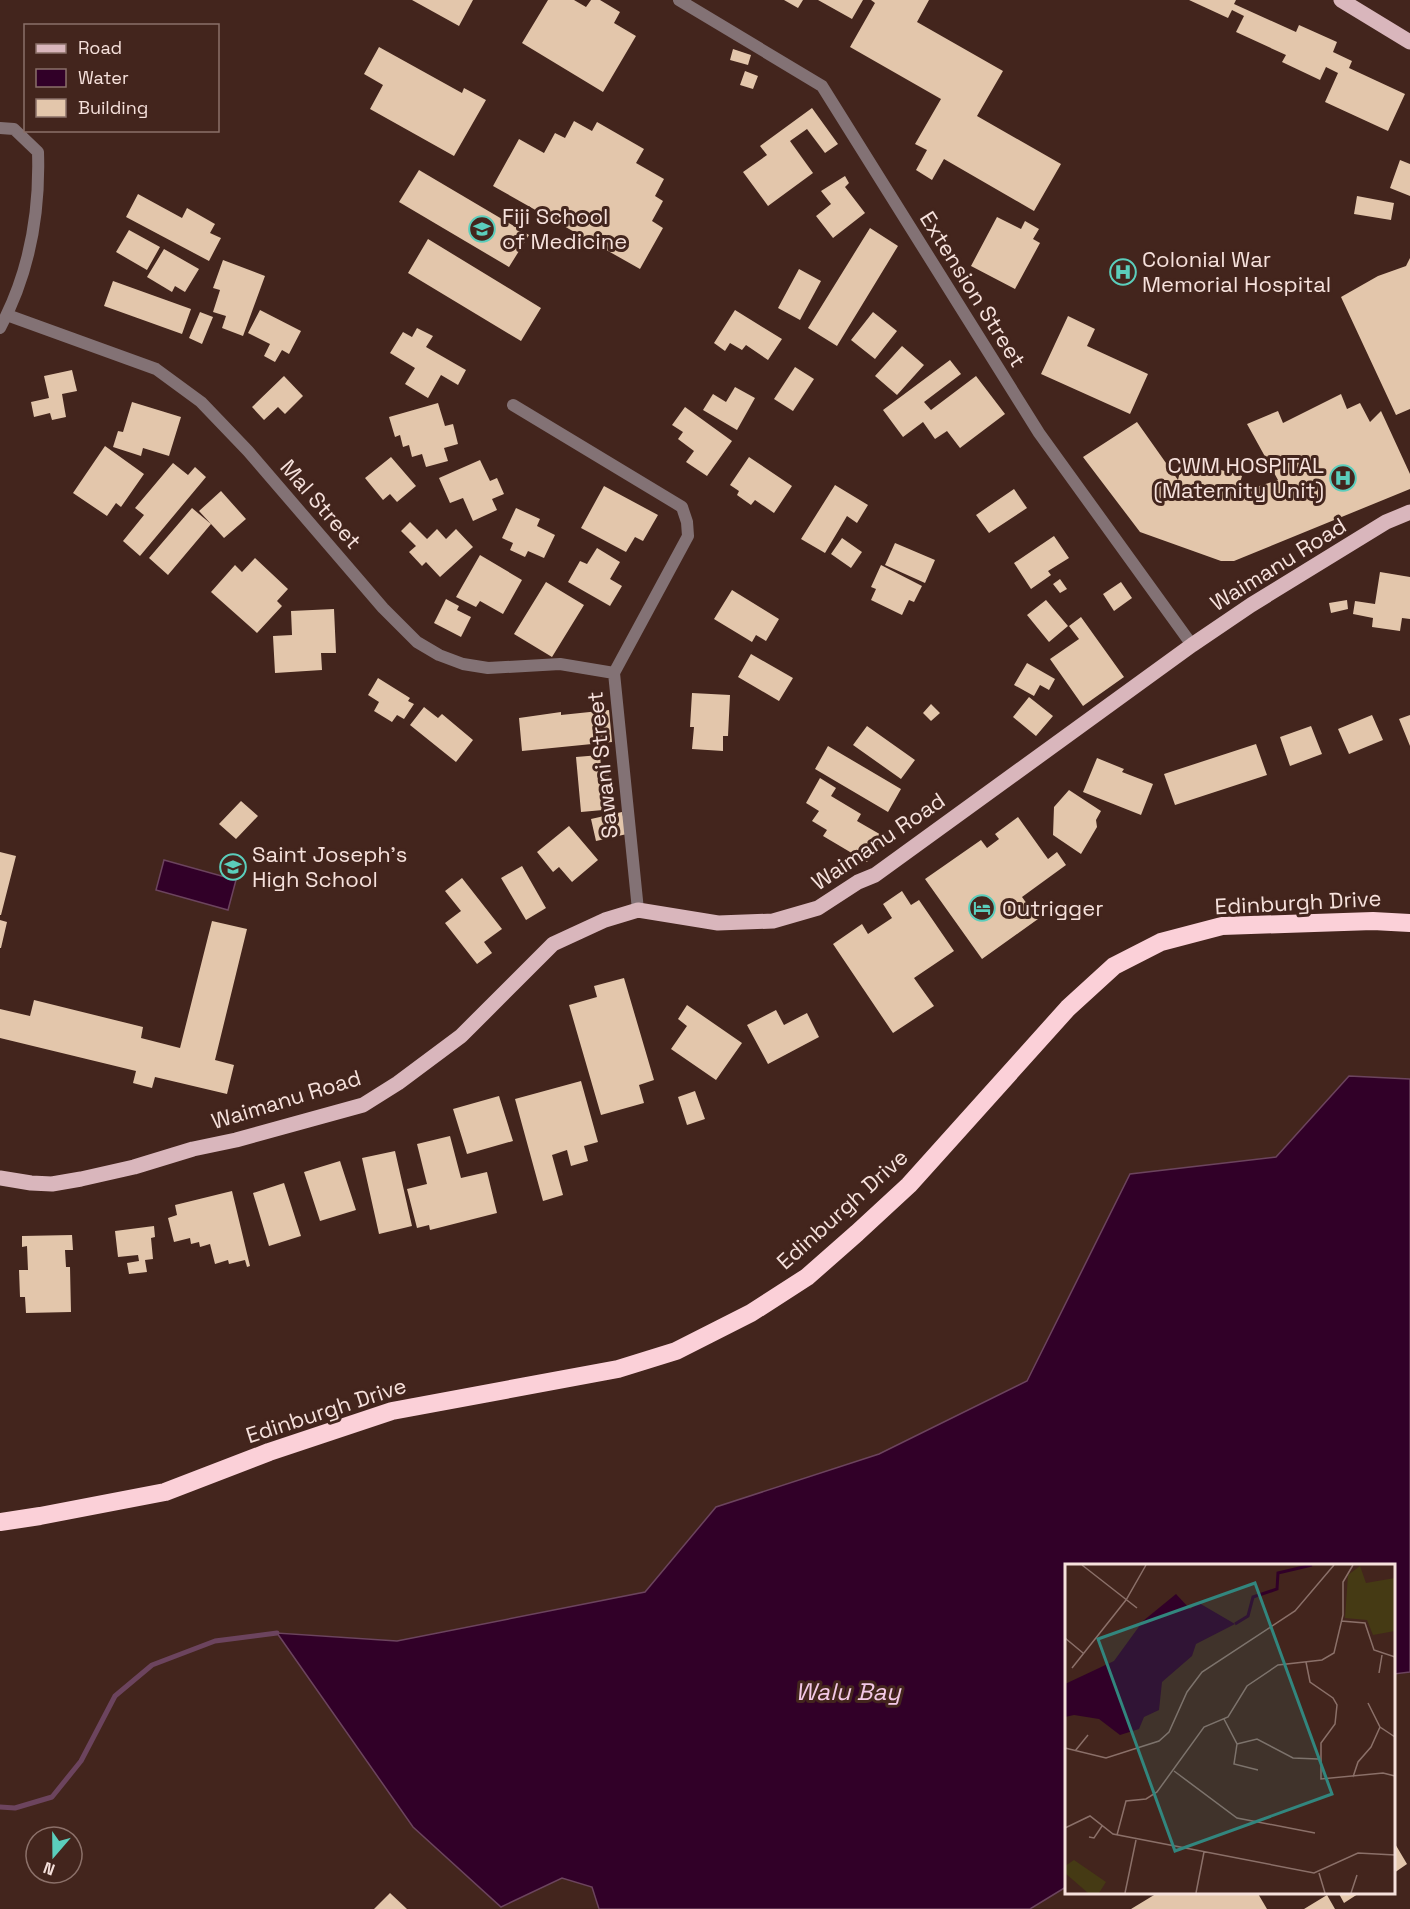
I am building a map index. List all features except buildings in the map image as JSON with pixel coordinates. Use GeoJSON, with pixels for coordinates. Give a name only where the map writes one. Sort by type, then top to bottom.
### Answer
{"type":"FeatureCollection","features":[{"type":"Feature","properties":{"kind":"highway","name":"Edinburgh Drive"},"geometry":{"type":"LineString","coordinates":[[0,1522],[165,1492],[269,1452],[392,1411],[618,1369],[676,1351],[751,1313],[807,1277],[909,1185],[1068,1008],[1114,966],[1161,942],[1222,926],[1373,921],[1410,923]]}},
{"type":"Feature","properties":{"kind":"main road"},"geometry":{"type":"LineString","coordinates":[[1341,0],[1410,42]]}},
{"type":"Feature","properties":{"kind":"main road","name":"Waimanu Road"},"geometry":{"type":"LineString","coordinates":[[0,1178],[52,1184],[81,1179],[134,1167],[193,1149],[363,1105],[398,1083],[461,1036],[553,944],[605,920],[638,910],[718,922],[773,921],[818,908],[858,882],[875,875],[1192,645],[1251,605],[1386,522],[1410,512]]}},
{"type":"Feature","properties":{"kind":"street","name":"Extension Street"},"geometry":{"type":"LineString","coordinates":[[680,0],[822,86],[1039,434],[1192,645]]}},
{"type":"Feature","properties":{"kind":"street"},"geometry":{"type":"LineString","coordinates":[[0,128],[14,129],[38,152],[39,183],[32,245],[7,315],[0,328]]}},
{"type":"Feature","properties":{"kind":"street","name":"Mal Street"},"geometry":{"type":"LineString","coordinates":[[7,315],[156,369],[201,402],[248,451],[383,608],[417,642],[439,655],[463,664],[489,668],[560,664],[614,673]]}},
{"type":"Feature","properties":{"kind":"street","name":"Sawani Street"},"geometry":{"type":"LineString","coordinates":[[513,405],[682,507],[687,522],[688,536],[614,673],[638,910]]}},
{"type":"Feature","properties":{"kind":"water"},"geometry":{"type":"Polygon","coordinates":[[[164,860],[236,880],[228,910],[156,890],[164,860]]]}},
{"type":"Feature","properties":{"kind":"water","name":"Walu Bay"},"geometry":{"type":"Polygon","coordinates":[[[1349,1076],[1410,1079],[1410,1672],[1395,1674],[1395,1564],[1065,1564],[1065,1888],[1030,1909],[599,1909],[592,1887],[562,1878],[501,1907],[413,1827],[277,1633],[397,1641],[645,1592],[716,1507],[879,1454],[1027,1381],[1130,1174],[1276,1157],[1349,1076]]]}},
{"type":"Feature","properties":{"kind":"waterway"},"geometry":{"type":"LineString","coordinates":[[0,1807],[15,1808],[52,1797],[81,1761],[115,1696],[152,1665],[215,1641],[277,1633]]}},
{"type":"Feature","properties":{"kind":"place","name":"Fiji School of Medicine"},"geometry":{"type":"Point","coordinates":[482,229]}},
{"type":"Feature","properties":{"kind":"place","name":"Colonial War Memorial Hospital"},"geometry":{"type":"Point","coordinates":[1123,272]}},
{"type":"Feature","properties":{"kind":"place","name":"CWM HOSPITAL (Maternity Unit)"},"geometry":{"type":"Point","coordinates":[1343,478]}},
{"type":"Feature","properties":{"kind":"place","name":"Saint Joseph's High School"},"geometry":{"type":"Point","coordinates":[233,867]}},
{"type":"Feature","properties":{"kind":"place","name":"Outrigger"},"geometry":{"type":"Point","coordinates":[982,908]}}]}
